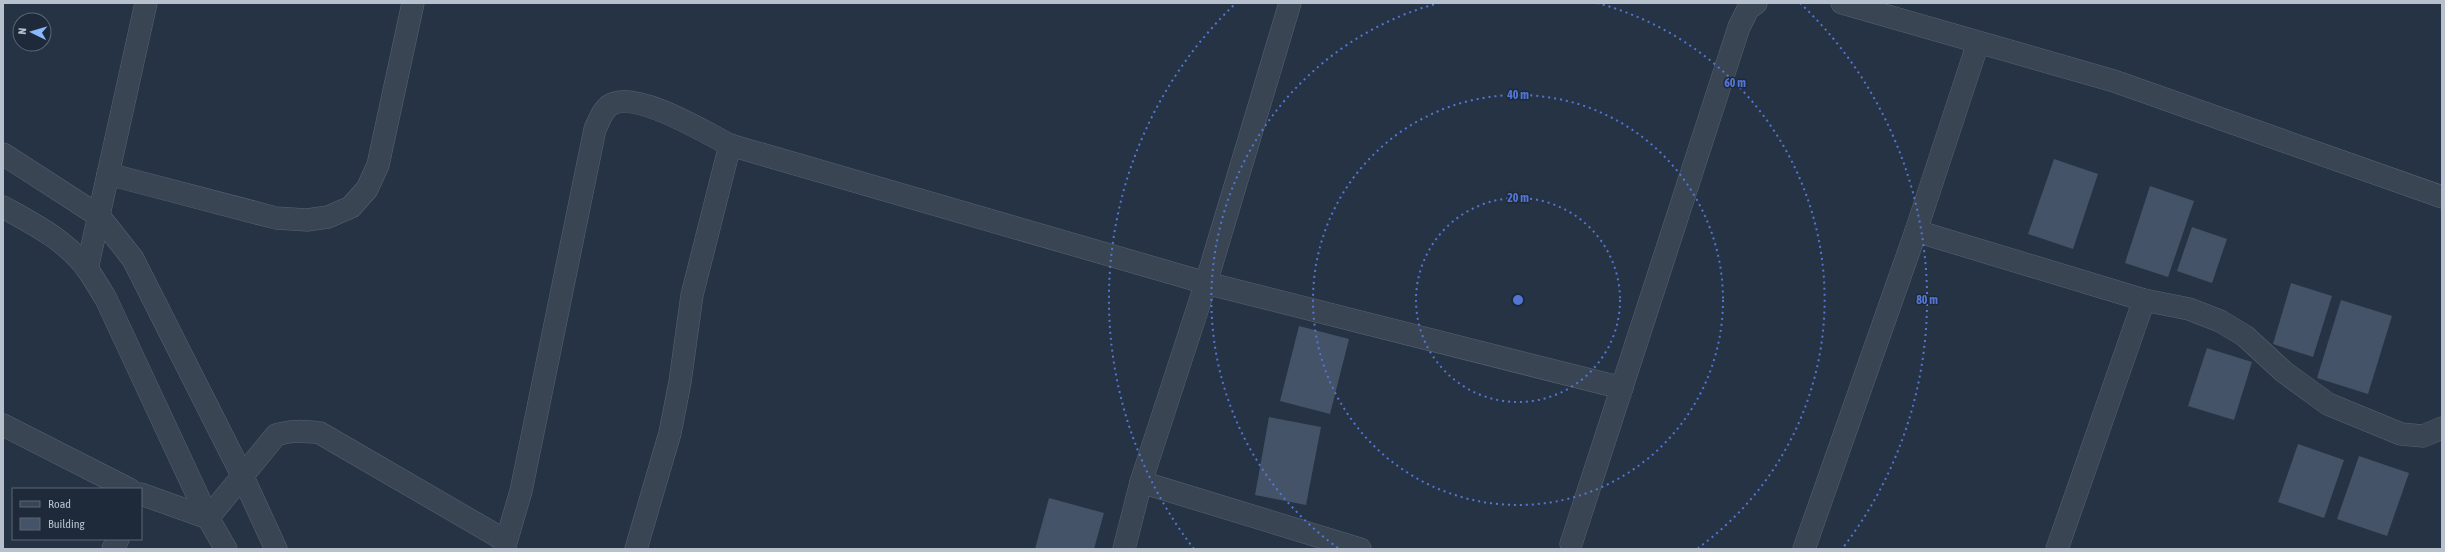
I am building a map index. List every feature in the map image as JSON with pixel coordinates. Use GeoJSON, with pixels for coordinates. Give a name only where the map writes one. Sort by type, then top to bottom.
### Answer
{"type":"FeatureCollection","features":[{"type":"Feature","properties":{"kind":"street"},"geometry":{"type":"LineString","coordinates":[[87,269],[146,3]]}},
{"type":"Feature","properties":{"kind":"street"},"geometry":{"type":"LineString","coordinates":[[108,174],[276,218],[314,219],[328,217],[351,207],[367,189],[378,165],[413,3]]}},
{"type":"Feature","properties":{"kind":"street"},"geometry":{"type":"LineString","coordinates":[[1124,549],[1141,482],[1206,283],[1290,3]]}},
{"type":"Feature","properties":{"kind":"street"},"geometry":{"type":"LineString","coordinates":[[1571,544],[1739,27],[1748,9],[1756,3]]}},
{"type":"Feature","properties":{"kind":"street"},"geometry":{"type":"LineString","coordinates":[[1842,3],[2114,81],[2243,124],[2442,197]]}},
{"type":"Feature","properties":{"kind":"street"},"geometry":{"type":"LineString","coordinates":[[1804,549],[1916,231],[1978,42]]}},
{"type":"Feature","properties":{"kind":"street"},"geometry":{"type":"LineString","coordinates":[[208,518],[276,435],[288,431],[320,433],[505,545],[521,491],[595,129],[601,115],[612,104],[627,102],[644,104],[667,113],[730,145],[1206,283],[1622,388]]}},
{"type":"Feature","properties":{"kind":"street"},"geometry":{"type":"LineString","coordinates":[[636,549],[670,433],[680,382],[692,295],[730,145]]}},
{"type":"Feature","properties":{"kind":"street"},"geometry":{"type":"LineString","coordinates":[[3,154],[99,216],[133,260],[242,475],[276,549]]}},
{"type":"Feature","properties":{"kind":"street"},"geometry":{"type":"LineString","coordinates":[[3,207],[44,230],[70,251],[87,269],[106,299],[208,518],[226,549]]}},
{"type":"Feature","properties":{"kind":"street"},"geometry":{"type":"LineString","coordinates":[[1916,231],[2144,300],[2189,309],[2220,321],[2245,336],[2284,372],[2328,404],[2401,434],[2423,436],[2442,428]]}},
{"type":"Feature","properties":{"kind":"street"},"geometry":{"type":"LineString","coordinates":[[2057,549],[2144,300]]}},
{"type":"Feature","properties":{"kind":"street"},"geometry":{"type":"LineString","coordinates":[[3,425],[127,488]]}},
{"type":"Feature","properties":{"kind":"street"},"geometry":{"type":"LineString","coordinates":[[1141,482],[1360,549]]}},
{"type":"Feature","properties":{"kind":"street"},"geometry":{"type":"LineString","coordinates":[[142,494],[208,518]]}},
{"type":"Feature","properties":{"kind":"street"},"geometry":{"type":"LineString","coordinates":[[113,549],[118,540]]}},
{"type":"Feature","properties":{"kind":"building"},"geometry":{"type":"Polygon","coordinates":[[[2054,159],[2098,174],[2073,249],[2028,234],[2054,159]]]}},
{"type":"Feature","properties":{"kind":"building"},"geometry":{"type":"Polygon","coordinates":[[[2150,186],[2194,201],[2168,277],[2125,263],[2150,186]]]}},
{"type":"Feature","properties":{"kind":"building"},"geometry":{"type":"Polygon","coordinates":[[[2192,227],[2227,239],[2212,283],[2177,271],[2192,227]]]}},
{"type":"Feature","properties":{"kind":"building"},"geometry":{"type":"Polygon","coordinates":[[[2291,283],[2332,296],[2313,357],[2273,344],[2291,283]]]}},
{"type":"Feature","properties":{"kind":"building"},"geometry":{"type":"Polygon","coordinates":[[[2341,300],[2392,316],[2368,394],[2317,378],[2341,300]]]}},
{"type":"Feature","properties":{"kind":"building"},"geometry":{"type":"Polygon","coordinates":[[[1299,326],[1349,339],[1330,414],[1280,401],[1299,326]]]}},
{"type":"Feature","properties":{"kind":"building"},"geometry":{"type":"Polygon","coordinates":[[[2207,348],[2252,362],[2234,420],[2188,406],[2207,348]]]}},
{"type":"Feature","properties":{"kind":"building"},"geometry":{"type":"Polygon","coordinates":[[[1269,417],[1321,427],[1306,505],[1255,495],[1269,417]]]}},
{"type":"Feature","properties":{"kind":"building"},"geometry":{"type":"Polygon","coordinates":[[[2298,444],[2344,460],[2324,518],[2278,502],[2298,444]]]}},
{"type":"Feature","properties":{"kind":"building"},"geometry":{"type":"Polygon","coordinates":[[[2359,456],[2409,473],[2387,536],[2337,519],[2359,456]]]}},
{"type":"Feature","properties":{"kind":"building"},"geometry":{"type":"Polygon","coordinates":[[[1049,498],[1104,513],[1094,549],[1035,549],[1049,498]]]}}]}
